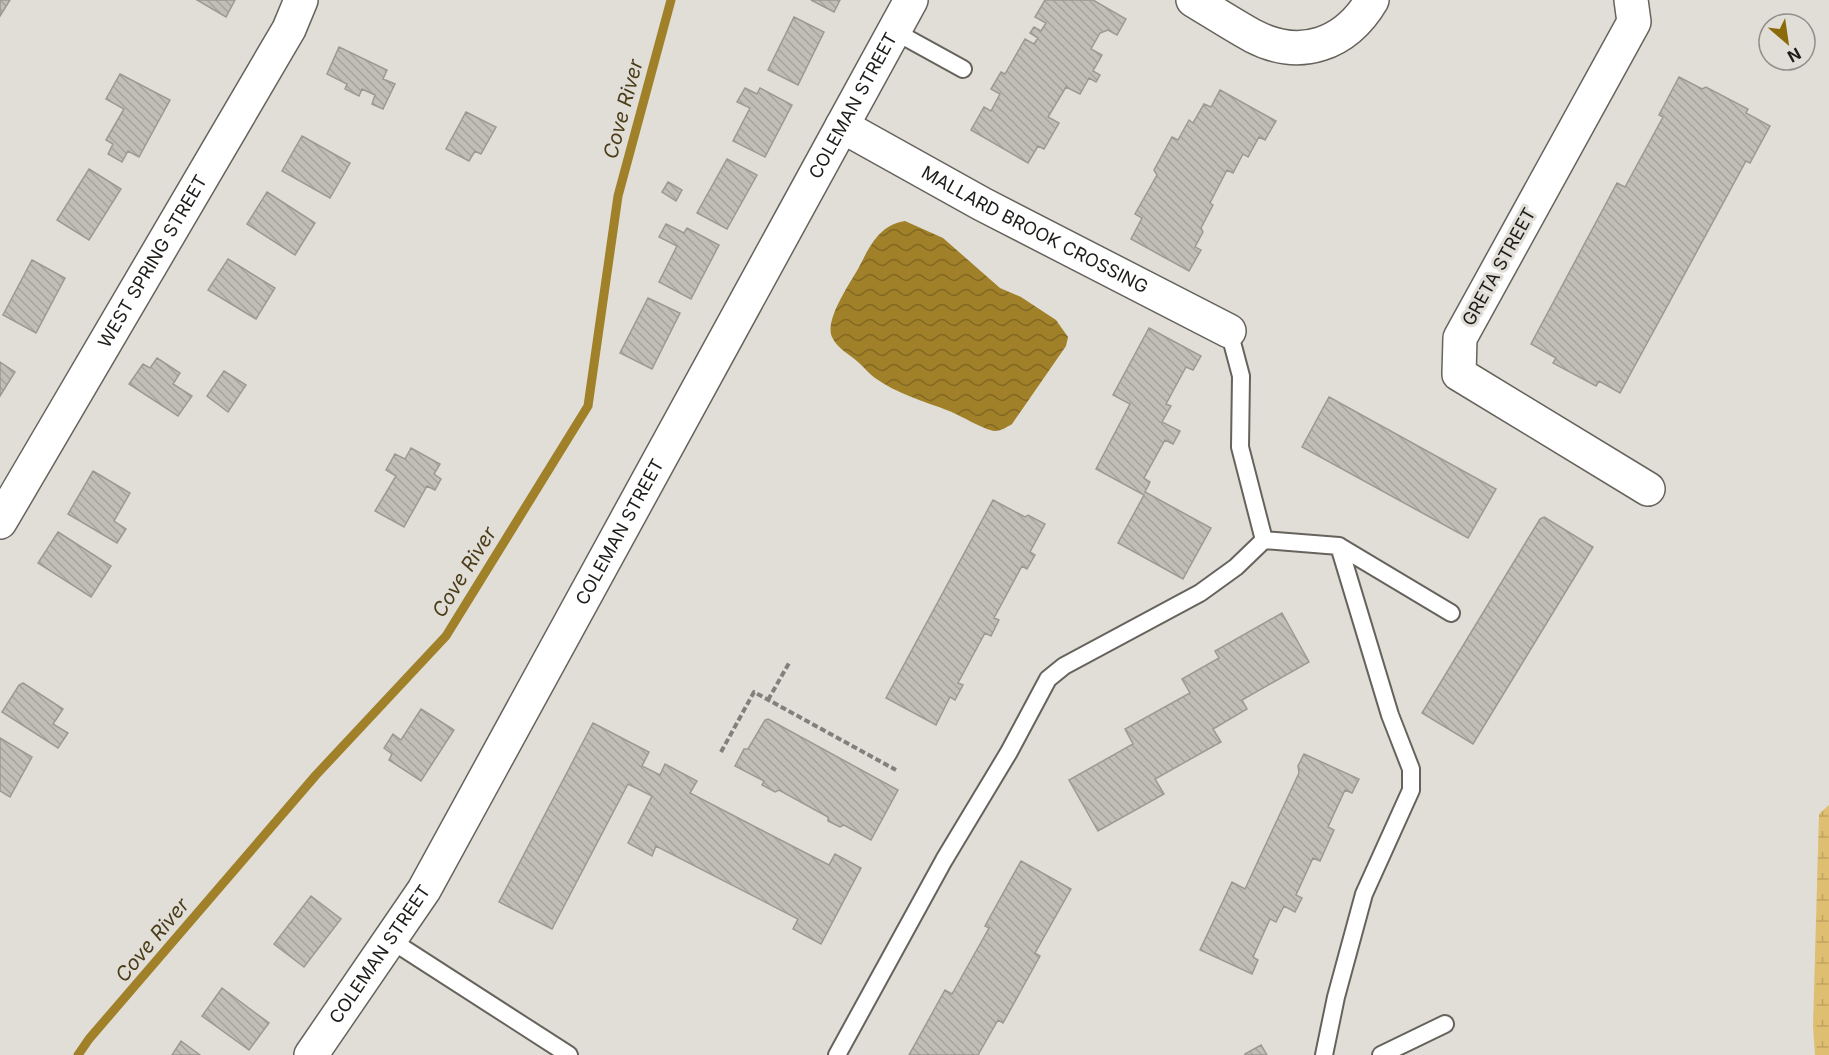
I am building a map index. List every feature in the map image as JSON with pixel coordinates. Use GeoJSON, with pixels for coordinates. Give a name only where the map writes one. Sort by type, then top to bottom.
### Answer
{"type":"FeatureCollection","features":[{"type":"Feature","properties":{"kind":"street","name":"WEST SPRING STREET"},"geometry":{"type":"LineString","coordinates":[[0,522],[289,29],[301,0]]}},
{"type":"Feature","properties":{"kind":"street","name":"COLEMAN STREET"},"geometry":{"type":"LineString","coordinates":[[311,1055],[424,890],[911,0]]}},
{"type":"Feature","properties":{"kind":"street"},"geometry":{"type":"LineString","coordinates":[[1194,0],[1254,37],[1280,45],[1307,47],[1328,42],[1347,31],[1362,16],[1372,0]]}},
{"type":"Feature","properties":{"kind":"street","name":"GRETA STREET"},"geometry":{"type":"LineString","coordinates":[[1631,0],[1634,22],[1460,338],[1459,374],[1648,489]]}},
{"type":"Feature","properties":{"kind":"street","name":"MALLARD BROOK CROSSING"},"geometry":{"type":"LineString","coordinates":[[842,126],[982,204],[1229,332]]}},
{"type":"Feature","properties":{"kind":"lane"},"geometry":{"type":"LineString","coordinates":[[894,32],[963,69]]}},
{"type":"Feature","properties":{"kind":"lane"},"geometry":{"type":"LineString","coordinates":[[1229,332],[1241,376],[1240,447],[1264,540]]}},
{"type":"Feature","properties":{"kind":"lane"},"geometry":{"type":"LineString","coordinates":[[837,1055],[944,860],[1009,752],[1048,679],[1064,666],[1200,593],[1236,567],[1264,540],[1338,546],[1451,613]]}},
{"type":"Feature","properties":{"kind":"lane"},"geometry":{"type":"LineString","coordinates":[[1324,1055],[1336,997],[1364,894],[1411,790],[1411,769],[1390,715],[1338,546]]}},
{"type":"Feature","properties":{"kind":"lane"},"geometry":{"type":"LineString","coordinates":[[389,939],[569,1055]]}},
{"type":"Feature","properties":{"kind":"lane"},"geometry":{"type":"LineString","coordinates":[[1381,1055],[1445,1024]]}},
{"type":"Feature","properties":{"kind":"path"},"geometry":{"type":"LineString","coordinates":[[768,700],[789,663]]}},
{"type":"Feature","properties":{"kind":"path"},"geometry":{"type":"LineString","coordinates":[[721,752],[754,692],[896,770]]}},
{"type":"Feature","properties":{"kind":"green space"},"geometry":{"type":"Polygon","coordinates":[[[1829,805],[1829,1055],[1815,1055],[1813,1027],[1819,814],[1829,805]]]}},
{"type":"Feature","properties":{"kind":"water"},"geometry":{"type":"Polygon","coordinates":[[[905,221],[943,238],[1000,288],[1021,297],[1056,320],[1068,337],[1066,346],[1012,424],[1004,429],[995,431],[985,428],[883,384],[840,348],[832,337],[832,321],[835,311],[872,244],[888,227],[905,221]]]}},
{"type":"Feature","properties":{"kind":"building"},"geometry":{"type":"Polygon","coordinates":[[[0,0],[10,0],[0,16],[0,0]]]}},
{"type":"Feature","properties":{"kind":"building"},"geometry":{"type":"Polygon","coordinates":[[[197,0],[235,0],[226,17],[197,0]]]}},
{"type":"Feature","properties":{"kind":"building"},"geometry":{"type":"Polygon","coordinates":[[[811,0],[840,0],[834,12],[811,0]]]}},
{"type":"Feature","properties":{"kind":"building"},"geometry":{"type":"Polygon","coordinates":[[[1045,0],[1093,0],[1126,19],[1117,35],[1108,30],[1100,33],[1091,49],[1102,55],[1093,71],[1100,75],[1096,82],[1089,78],[1080,94],[1066,87],[1048,117],[1059,123],[1044,149],[1038,146],[1028,163],[971,130],[984,107],[991,111],[1000,94],[991,89],[1001,72],[1005,74],[1025,39],[1034,44],[1038,38],[1030,33],[1034,27],[1041,31],[1046,23],[1035,17],[1045,0]]]}},
{"type":"Feature","properties":{"kind":"building"},"geometry":{"type":"Polygon","coordinates":[[[794,17],[824,32],[798,85],[768,70],[794,17]]]}},
{"type":"Feature","properties":{"kind":"building"},"geometry":{"type":"Polygon","coordinates":[[[339,47],[387,70],[383,79],[395,84],[383,109],[372,104],[375,95],[362,89],[359,96],[345,89],[347,84],[327,74],[339,47]]]}},
{"type":"Feature","properties":{"kind":"building"},"geometry":{"type":"Polygon","coordinates":[[[120,74],[170,100],[139,157],[128,151],[122,162],[108,154],[113,144],[106,140],[124,109],[106,99],[120,74]]]}},
{"type":"Feature","properties":{"kind":"building"},"geometry":{"type":"Polygon","coordinates":[[[1679,77],[1702,89],[1706,87],[1748,109],[1746,113],[1770,126],[1750,163],[1746,161],[1620,393],[1599,381],[1596,386],[1553,363],[1556,358],[1531,344],[1617,183],[1625,187],[1663,117],[1659,115],[1679,77]]]}},
{"type":"Feature","properties":{"kind":"building"},"geometry":{"type":"Polygon","coordinates":[[[745,88],[757,94],[760,88],[792,105],[765,157],[733,141],[750,108],[737,102],[745,88]]]}},
{"type":"Feature","properties":{"kind":"building"},"geometry":{"type":"Polygon","coordinates":[[[1220,90],[1276,121],[1265,140],[1259,137],[1248,157],[1243,154],[1233,173],[1227,170],[1210,203],[1213,205],[1201,228],[1203,232],[1195,247],[1201,250],[1189,271],[1131,239],[1142,218],[1135,214],[1157,175],[1154,170],[1172,137],[1178,140],[1189,120],[1193,123],[1204,104],[1211,107],[1220,90]]]}},
{"type":"Feature","properties":{"kind":"building"},"geometry":{"type":"Polygon","coordinates":[[[466,112],[496,127],[481,154],[475,151],[469,161],[446,149],[466,112]]]}},
{"type":"Feature","properties":{"kind":"building"},"geometry":{"type":"Polygon","coordinates":[[[302,136],[350,163],[330,198],[282,171],[302,136]]]}},
{"type":"Feature","properties":{"kind":"building"},"geometry":{"type":"Polygon","coordinates":[[[727,159],[757,175],[727,229],[697,213],[727,159]]]}},
{"type":"Feature","properties":{"kind":"building"},"geometry":{"type":"Polygon","coordinates":[[[89,169],[121,189],[89,240],[57,220],[89,169]]]}},
{"type":"Feature","properties":{"kind":"building"},"geometry":{"type":"Polygon","coordinates":[[[668,182],[682,190],[676,201],[662,192],[668,182]]]}},
{"type":"Feature","properties":{"kind":"building"},"geometry":{"type":"Polygon","coordinates":[[[267,192],[315,223],[295,255],[247,224],[267,192]]]}},
{"type":"Feature","properties":{"kind":"building"},"geometry":{"type":"Polygon","coordinates":[[[666,224],[684,233],[687,228],[719,245],[691,299],[659,282],[677,246],[659,237],[666,224]]]}},
{"type":"Feature","properties":{"kind":"building"},"geometry":{"type":"Polygon","coordinates":[[[228,259],[275,288],[256,319],[208,290],[228,259]]]}},
{"type":"Feature","properties":{"kind":"building"},"geometry":{"type":"Polygon","coordinates":[[[32,260],[65,278],[36,333],[3,315],[32,260]]]}},
{"type":"Feature","properties":{"kind":"building"},"geometry":{"type":"Polygon","coordinates":[[[648,298],[680,313],[652,369],[620,353],[648,298]]]}},
{"type":"Feature","properties":{"kind":"building"},"geometry":{"type":"Polygon","coordinates":[[[1149,328],[1201,356],[1193,370],[1186,367],[1166,404],[1171,406],[1162,422],[1180,431],[1173,444],[1165,440],[1144,478],[1150,482],[1145,492],[1211,528],[1183,579],[1118,543],[1144,495],[1096,469],[1130,404],[1113,395],[1149,328]]]}},
{"type":"Feature","properties":{"kind":"building"},"geometry":{"type":"Polygon","coordinates":[[[157,358],[180,373],[173,384],[192,396],[178,416],[129,384],[143,364],[150,368],[157,358]]]}},
{"type":"Feature","properties":{"kind":"building"},"geometry":{"type":"Polygon","coordinates":[[[0,362],[15,372],[0,396],[0,362]]]}},
{"type":"Feature","properties":{"kind":"building"},"geometry":{"type":"Polygon","coordinates":[[[224,371],[246,385],[228,412],[207,396],[224,371]]]}},
{"type":"Feature","properties":{"kind":"building"},"geometry":{"type":"Polygon","coordinates":[[[1329,397],[1496,489],[1468,538],[1302,447],[1329,397]]]}},
{"type":"Feature","properties":{"kind":"building"},"geometry":{"type":"Polygon","coordinates":[[[411,448],[440,464],[434,474],[441,479],[435,490],[427,486],[404,527],[375,511],[396,476],[386,470],[395,454],[405,459],[411,448]]]}},
{"type":"Feature","properties":{"kind":"building"},"geometry":{"type":"Polygon","coordinates":[[[93,471],[130,493],[114,521],[126,529],[117,543],[68,514],[93,471]]]}},
{"type":"Feature","properties":{"kind":"building"},"geometry":{"type":"Polygon","coordinates":[[[993,500],[1025,517],[1028,515],[1045,524],[1030,552],[1035,555],[1027,569],[1022,566],[994,618],[999,620],[991,636],[985,633],[958,683],[963,685],[955,700],[950,697],[936,725],[886,698],[993,500]]]}},
{"type":"Feature","properties":{"kind":"building"},"geometry":{"type":"Polygon","coordinates":[[[1544,517],[1593,547],[1473,744],[1422,713],[1540,519],[1544,517]]]}},
{"type":"Feature","properties":{"kind":"building"},"geometry":{"type":"Polygon","coordinates":[[[58,532],[111,566],[91,597],[38,563],[58,532]]]}},
{"type":"Feature","properties":{"kind":"building"},"geometry":{"type":"Polygon","coordinates":[[[1282,613],[1309,662],[1242,700],[1247,709],[1213,729],[1221,742],[1155,779],[1164,794],[1098,831],[1069,780],[1133,744],[1125,729],[1190,693],[1182,679],[1219,658],[1215,651],[1282,613]]]}},
{"type":"Feature","properties":{"kind":"building"},"geometry":{"type":"Polygon","coordinates":[[[23,683],[63,709],[53,724],[68,733],[58,748],[2,712],[19,685],[23,683]]]}},
{"type":"Feature","properties":{"kind":"building"},"geometry":{"type":"Polygon","coordinates":[[[421,709],[454,730],[421,781],[389,760],[392,754],[384,748],[393,734],[401,740],[421,709]]]}},
{"type":"Feature","properties":{"kind":"building"},"geometry":{"type":"Polygon","coordinates":[[[768,719],[898,790],[871,840],[844,825],[840,827],[828,821],[828,817],[779,790],[775,792],[762,785],[764,781],[735,766],[744,749],[748,749],[765,720],[768,719]]]}},
{"type":"Feature","properties":{"kind":"building"},"geometry":{"type":"Polygon","coordinates":[[[593,723],[649,752],[642,766],[660,775],[665,764],[697,781],[690,793],[829,865],[835,854],[861,868],[821,944],[793,929],[798,919],[656,846],[652,856],[628,843],[652,796],[628,784],[552,929],[499,902],[593,723]]]}},
{"type":"Feature","properties":{"kind":"building"},"geometry":{"type":"Polygon","coordinates":[[[0,738],[32,757],[10,797],[0,791],[0,738]]]}},
{"type":"Feature","properties":{"kind":"building"},"geometry":{"type":"Polygon","coordinates":[[[1304,754],[1359,779],[1352,793],[1345,790],[1328,827],[1334,830],[1320,861],[1313,858],[1296,895],[1302,898],[1295,912],[1284,906],[1276,922],[1270,919],[1253,957],[1258,960],[1252,974],[1200,950],[1232,882],[1245,889],[1299,773],[1298,766],[1304,754]]]}},
{"type":"Feature","properties":{"kind":"building"},"geometry":{"type":"Polygon","coordinates":[[[1021,861],[1071,889],[1035,953],[1040,956],[1003,1023],[998,1020],[978,1055],[909,1055],[945,990],[952,994],[989,928],[985,926],[1021,861]]]}},
{"type":"Feature","properties":{"kind":"building"},"geometry":{"type":"Polygon","coordinates":[[[311,896],[341,919],[304,967],[274,944],[311,896]]]}},
{"type":"Feature","properties":{"kind":"building"},"geometry":{"type":"Polygon","coordinates":[[[222,988],[269,1023],[249,1050],[202,1016],[222,988]]]}},
{"type":"Feature","properties":{"kind":"building"},"geometry":{"type":"Polygon","coordinates":[[[181,1041],[200,1055],[172,1055],[181,1041]]]}},
{"type":"Feature","properties":{"kind":"building"},"geometry":{"type":"Polygon","coordinates":[[[1261,1045],[1267,1055],[1245,1055],[1245,1054],[1261,1045]]]}},
{"type":"Feature","properties":{"kind":"waterway","name":"Cove River"},"geometry":{"type":"LineString","coordinates":[[78,1055],[89,1039],[316,775],[446,636],[588,406],[618,196],[671,0]]}}]}
